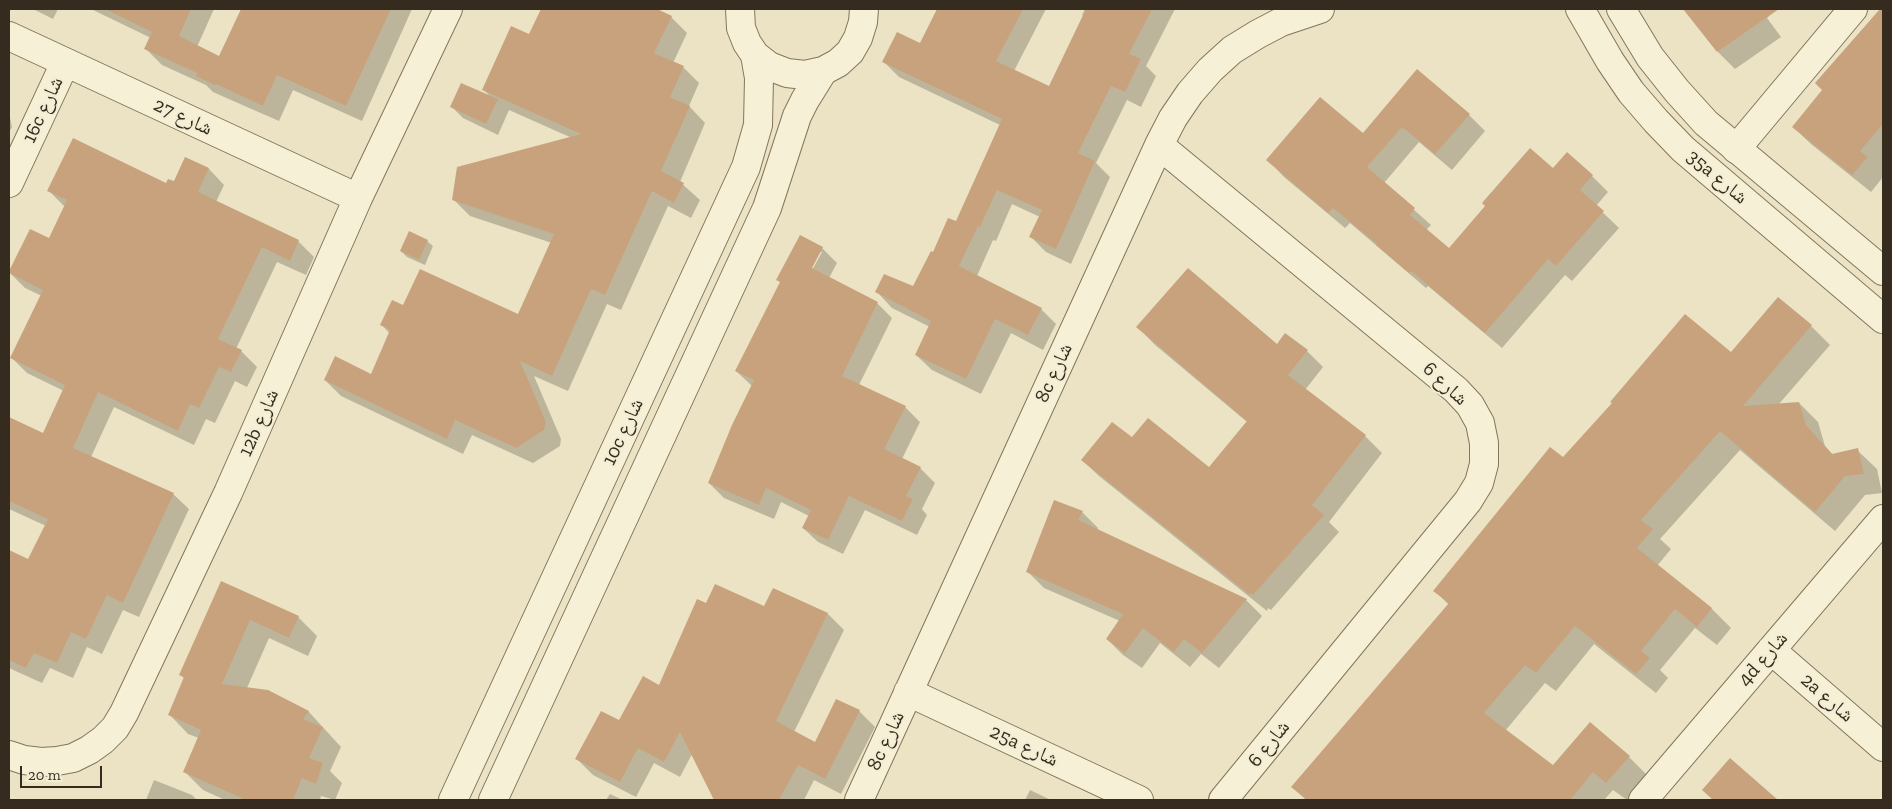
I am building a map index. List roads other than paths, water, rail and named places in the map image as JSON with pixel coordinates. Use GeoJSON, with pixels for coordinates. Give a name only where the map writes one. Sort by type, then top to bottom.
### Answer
{"type":"FeatureCollection","features":[{"type":"Feature","properties":{"kind":"street","name":"12b شارع"},"geometry":{"type":"LineString","coordinates":[[9,755],[24,760],[41,762],[73,758],[103,740],[115,728],[124,713],[228,493],[358,198],[448,9]]}},
{"type":"Feature","properties":{"kind":"street"},"geometry":{"type":"LineString","coordinates":[[735,15],[746,43],[755,55],[769,66],[787,73],[805,75],[823,71],[838,63],[850,52],[858,38],[863,22],[864,9]]}},
{"type":"Feature","properties":{"kind":"street","name":"8c شارع"},"geometry":{"type":"LineString","coordinates":[[859,800],[1173,118],[1190,93],[1210,70],[1232,50],[1281,22],[1320,9]]}},
{"type":"Feature","properties":{"kind":"street","name":"35a شارع"},"geometry":{"type":"LineString","coordinates":[[1580,9],[1610,61],[1631,92],[1677,142],[1883,319]]}},
{"type":"Feature","properties":{"kind":"street"},"geometry":{"type":"LineString","coordinates":[[1736,149],[1853,9]]}},
{"type":"Feature","properties":{"kind":"street","name":"35a شارع"},"geometry":{"type":"LineString","coordinates":[[1629,13],[1650,57],[1706,123],[1883,271]]}},
{"type":"Feature","properties":{"kind":"street","name":"شارع 27"},"geometry":{"type":"LineString","coordinates":[[9,36],[358,198]]}},
{"type":"Feature","properties":{"kind":"street","name":"10c شارع"},"geometry":{"type":"LineString","coordinates":[[453,800],[746,167],[758,125],[759,78],[755,55]]}},
{"type":"Feature","properties":{"kind":"street","name":"16c شارع"},"geometry":{"type":"LineString","coordinates":[[9,183],[64,63]]}},
{"type":"Feature","properties":{"kind":"street","name":"10c شارع"},"geometry":{"type":"LineString","coordinates":[[493,800],[767,208],[798,116],[805,100],[823,71]]}},
{"type":"Feature","properties":{"kind":"street","name":"شارع 6"},"geometry":{"type":"LineString","coordinates":[[1159,145],[1456,390],[1480,423],[1484,443],[1484,464],[1481,477],[1468,501],[1223,800]]}},
{"type":"Feature","properties":{"kind":"street","name":"4d شارع"},"geometry":{"type":"LineString","coordinates":[[1643,800],[1883,518]]}},
{"type":"Feature","properties":{"kind":"street","name":"2a شارع"},"geometry":{"type":"LineString","coordinates":[[1770,650],[1883,747]]}},
{"type":"Feature","properties":{"kind":"street","name":"25a شارع"},"geometry":{"type":"LineString","coordinates":[[908,692],[1139,800]]}}]}
